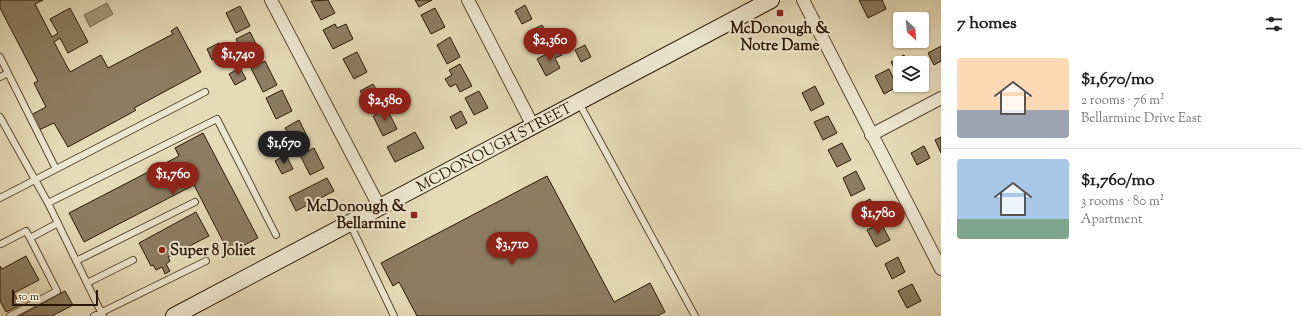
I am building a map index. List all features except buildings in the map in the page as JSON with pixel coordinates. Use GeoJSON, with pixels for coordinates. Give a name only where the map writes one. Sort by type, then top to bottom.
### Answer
{"type":"FeatureCollection","features":[{"type":"Feature","properties":{"kind":"street"},"geometry":{"type":"LineString","coordinates":[[271,0],[380,208]]}},
{"type":"Feature","properties":{"kind":"street"},"geometry":{"type":"LineString","coordinates":[[468,0],[533,126]]}},
{"type":"Feature","properties":{"kind":"street","name":"MCDONOUGH STREET"},"geometry":{"type":"LineString","coordinates":[[174,316],[771,0]]}},
{"type":"Feature","properties":{"kind":"street"},"geometry":{"type":"LineString","coordinates":[[803,0],[941,269]]}},
{"type":"Feature","properties":{"kind":"street"},"geometry":{"type":"LineString","coordinates":[[871,134],[941,98]]}},
{"type":"Feature","properties":{"kind":"lane"},"geometry":{"type":"LineString","coordinates":[[0,57],[56,170]]}},
{"type":"Feature","properties":{"kind":"lane"},"geometry":{"type":"LineString","coordinates":[[0,77],[8,73]]}},
{"type":"Feature","properties":{"kind":"lane"},"geometry":{"type":"LineString","coordinates":[[1,196],[56,170],[205,92]]}},
{"type":"Feature","properties":{"kind":"lane"},"geometry":{"type":"LineString","coordinates":[[578,102],[695,316]]}},
{"type":"Feature","properties":{"kind":"lane"},"geometry":{"type":"LineString","coordinates":[[0,117],[48,203],[102,314]]}},
{"type":"Feature","properties":{"kind":"lane"},"geometry":{"type":"LineString","coordinates":[[48,203],[217,119],[276,236]]}},
{"type":"Feature","properties":{"kind":"lane"},"geometry":{"type":"LineString","coordinates":[[76,261],[195,202]]}},
{"type":"Feature","properties":{"kind":"lane"},"geometry":{"type":"LineString","coordinates":[[30,238],[58,223]]}},
{"type":"Feature","properties":{"kind":"lane"},"geometry":{"type":"LineString","coordinates":[[350,224],[394,316]]}},
{"type":"Feature","properties":{"kind":"lane"},"geometry":{"type":"LineString","coordinates":[[1,244],[26,231],[57,291],[10,316]]}},
{"type":"Feature","properties":{"kind":"lane"},"geometry":{"type":"LineString","coordinates":[[87,284],[133,260]]}},
{"type":"Feature","properties":{"kind":"lane"},"geometry":{"type":"LineString","coordinates":[[94,316],[102,314],[206,260]]}},
{"type":"Feature","properties":{"kind":"shaded area"},"geometry":{"type":"Polygon","coordinates":[[[107,3],[113,14],[90,27],[84,15],[107,3]]]}},
{"type":"Feature","properties":{"kind":"place","name":"McDonough & Notre Dame"},"geometry":{"type":"Point","coordinates":[780,13]}},
{"type":"Feature","properties":{"kind":"place","name":"McDonough & Bellarmine"},"geometry":{"type":"Point","coordinates":[414,215]}},
{"type":"Feature","properties":{"kind":"place","name":"Super 8 Joliet"},"geometry":{"type":"Point","coordinates":[162,250]}}]}
